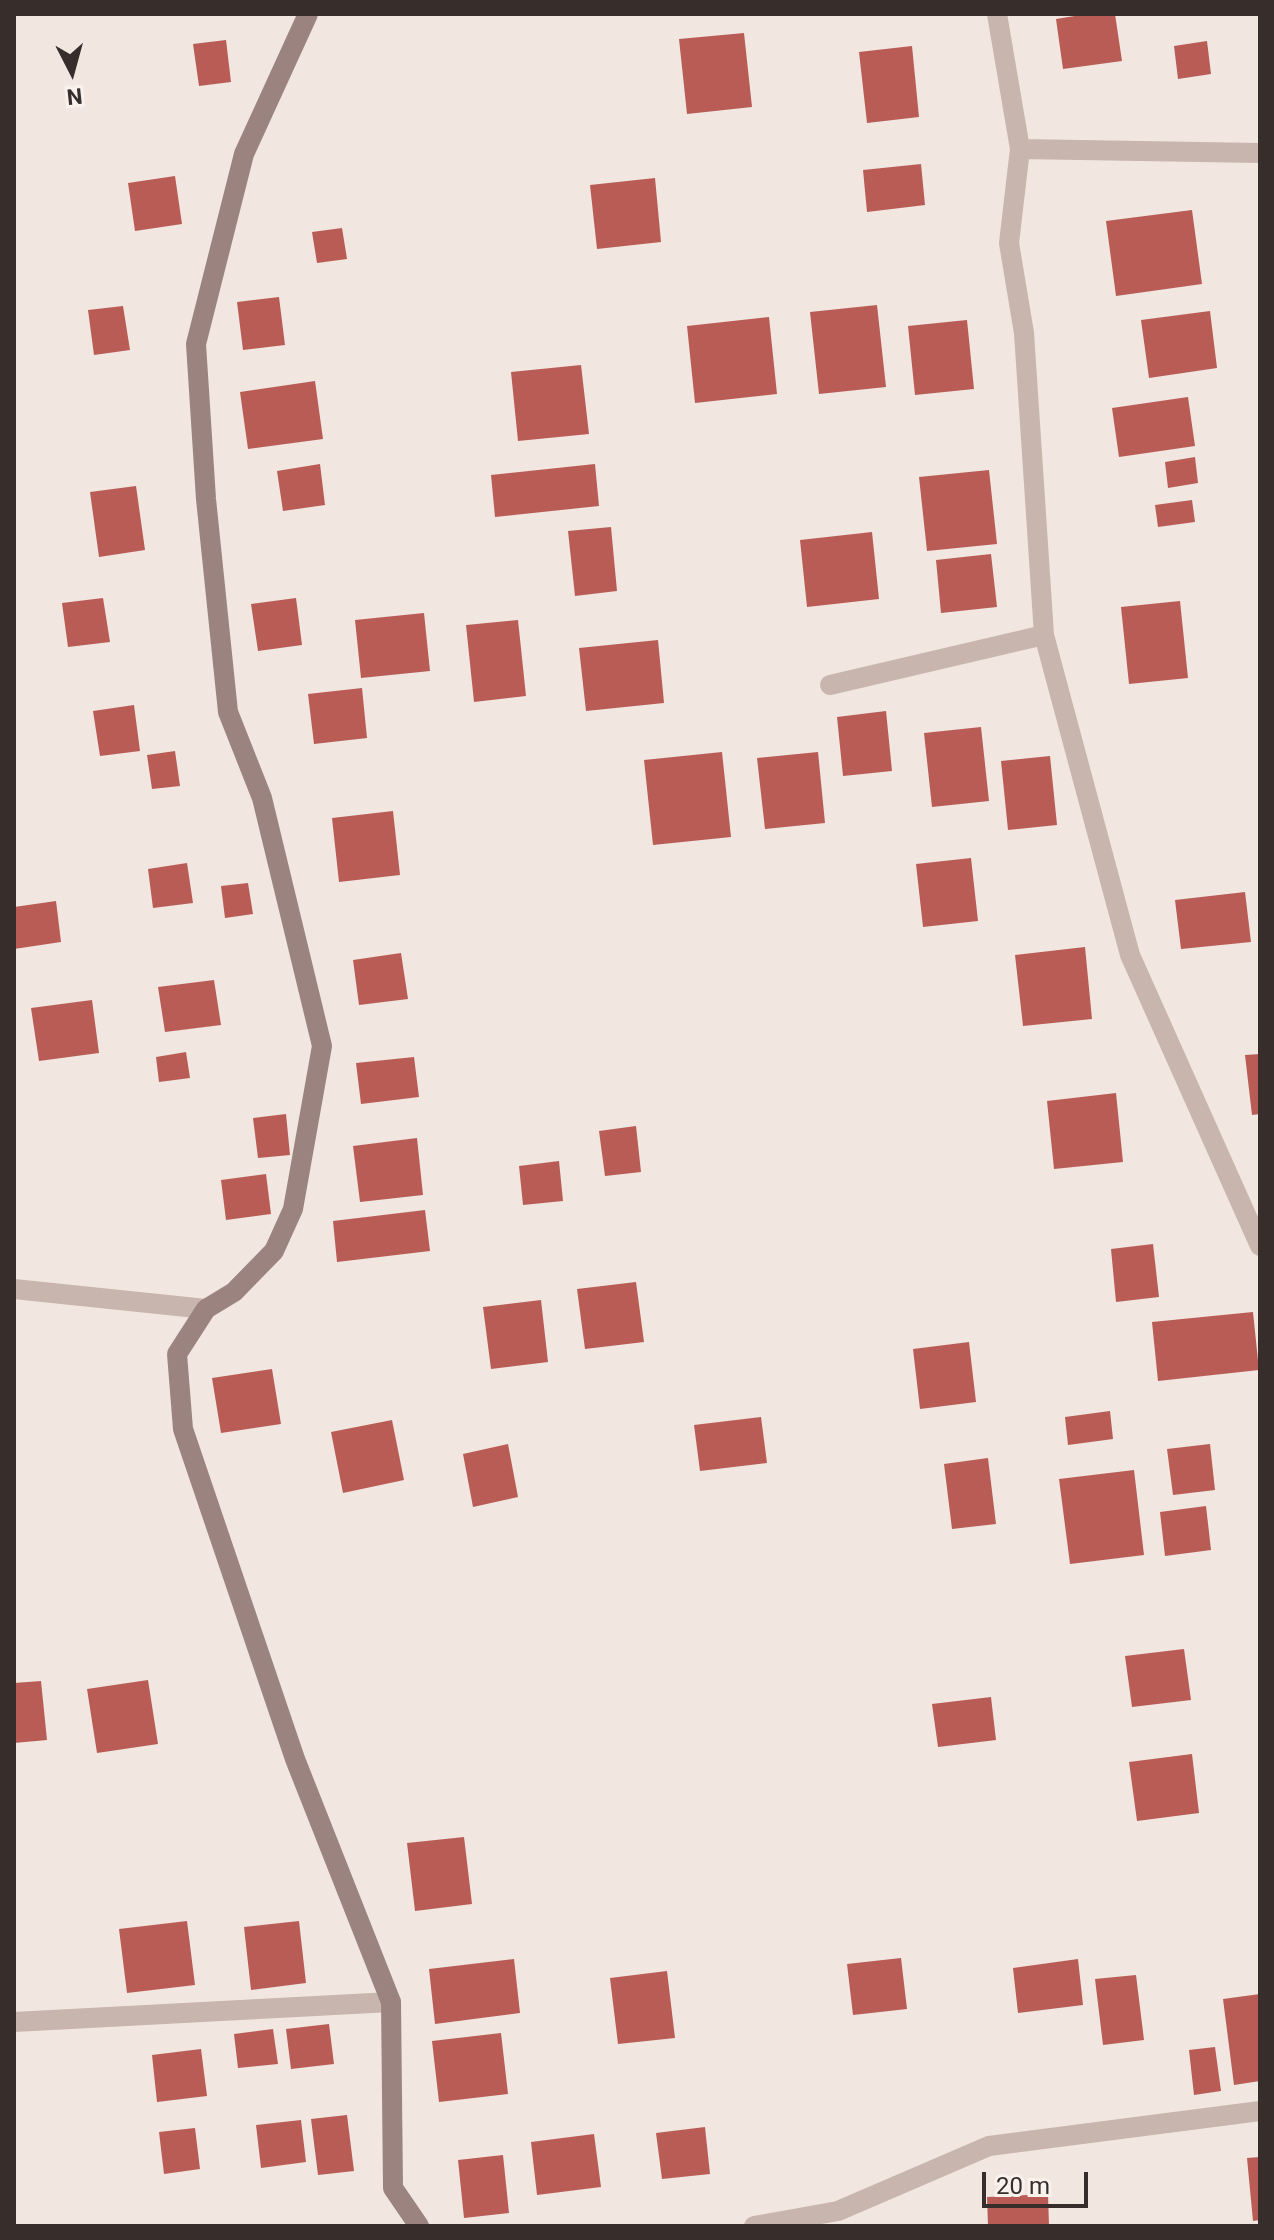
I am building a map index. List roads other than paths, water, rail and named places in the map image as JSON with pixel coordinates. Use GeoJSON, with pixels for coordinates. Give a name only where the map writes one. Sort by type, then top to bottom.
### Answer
{"type":"FeatureCollection","features":[{"type":"Feature","properties":{"kind":"street"},"geometry":{"type":"LineString","coordinates":[[308,14],[244,154],[196,344],[206,499],[228,712],[262,798],[322,1046],[293,1209],[274,1251],[234,1292],[206,1309],[177,1354],[183,1429],[295,1759],[391,2002],[393,2188],[419,2226]]}},
{"type":"Feature","properties":{"kind":"street"},"geometry":{"type":"LineString","coordinates":[[997,14],[1020,149],[1009,243],[1024,333],[1044,635],[1130,955],[1260,1246]]}},
{"type":"Feature","properties":{"kind":"street"},"geometry":{"type":"LineString","coordinates":[[1020,149],[1260,153]]}},
{"type":"Feature","properties":{"kind":"street"},"geometry":{"type":"LineString","coordinates":[[830,685],[1044,635]]}},
{"type":"Feature","properties":{"kind":"street"},"geometry":{"type":"LineString","coordinates":[[14,1289],[206,1309]]}},
{"type":"Feature","properties":{"kind":"street"},"geometry":{"type":"LineString","coordinates":[[14,2022],[391,2002]]}},
{"type":"Feature","properties":{"kind":"street"},"geometry":{"type":"LineString","coordinates":[[754,2226],[838,2211],[989,2146],[1260,2111]]}}]}
